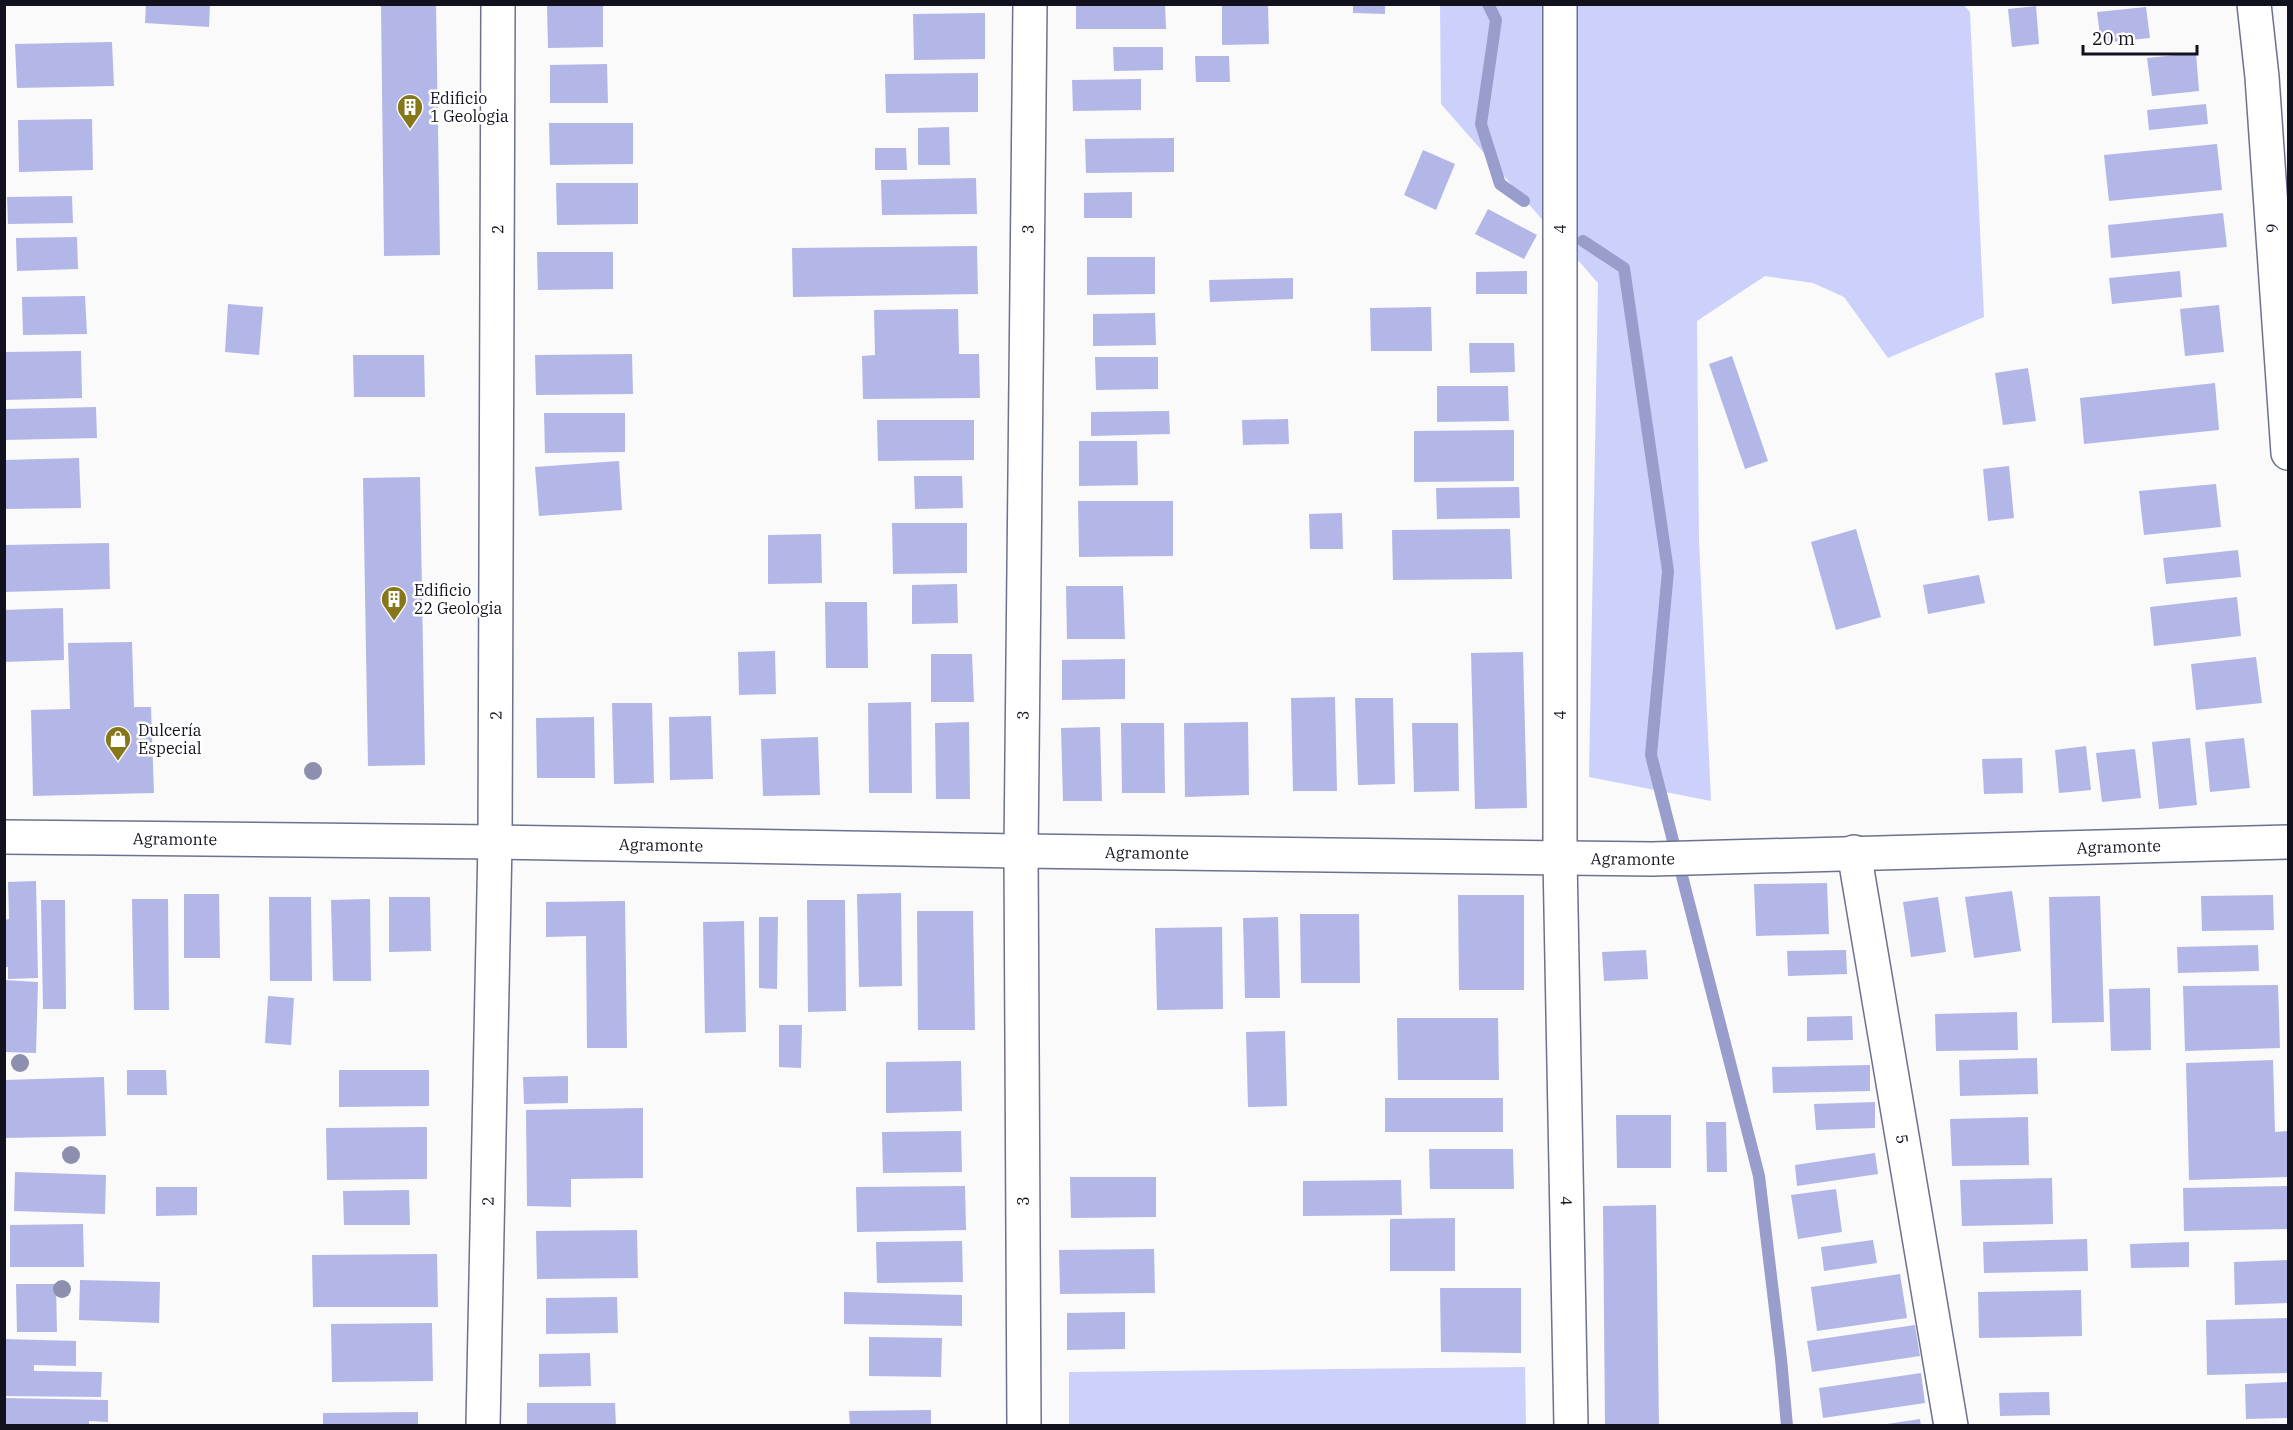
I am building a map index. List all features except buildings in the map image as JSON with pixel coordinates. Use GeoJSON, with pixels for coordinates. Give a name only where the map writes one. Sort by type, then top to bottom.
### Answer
{"type":"FeatureCollection","features":[{"type":"Feature","properties":{"kind":"street","name":"2"},"geometry":{"type":"LineString","coordinates":[[483,1425],[495,842],[498,4]]}},
{"type":"Feature","properties":{"kind":"street","name":"3"},"geometry":{"type":"LineString","coordinates":[[1024,1425],[1021,851],[1030,4]]}},
{"type":"Feature","properties":{"kind":"street","name":"4"},"geometry":{"type":"LineString","coordinates":[[1560,4],[1560,858],[1571,1425]]}},
{"type":"Feature","properties":{"kind":"street","name":"6"},"geometry":{"type":"LineString","coordinates":[[2254,4],[2262,77],[2289,453]]}},
{"type":"Feature","properties":{"kind":"street","name":"Agramonte"},"geometry":{"type":"LineString","coordinates":[[4,837],[1652,859],[2289,842]]}},
{"type":"Feature","properties":{"kind":"street","name":"5"},"geometry":{"type":"LineString","coordinates":[[1854,852],[1951,1425]]}},
{"type":"Feature","properties":{"kind":"shaded area"},"geometry":{"type":"Polygon","coordinates":[[[1963,4],[1970,12],[1984,317],[1888,358],[1844,297],[1813,283],[1765,276],[1697,321],[1699,539],[1711,801],[1589,777],[1598,283],[1441,104],[1440,5],[1963,4]]]}},
{"type":"Feature","properties":{"kind":"shaded area"},"geometry":{"type":"Polygon","coordinates":[[[1525,1367],[1526,1425],[1069,1425],[1069,1372],[1525,1367]]]}},
{"type":"Feature","properties":{"kind":"waterway"},"geometry":{"type":"LineString","coordinates":[[1488,4],[1496,20],[1481,124],[1500,184],[1524,201]]}},
{"type":"Feature","properties":{"kind":"waterway"},"geometry":{"type":"LineString","coordinates":[[1583,241],[1624,268],[1668,571],[1651,755],[1759,1176],[1787,1426]]}},
{"type":"Feature","properties":{"kind":"place","name":"Edificio 1 Geologia"},"geometry":{"type":"Point","coordinates":[410,130]}},
{"type":"Feature","properties":{"kind":"place","name":"Edificio 22 Geologia"},"geometry":{"type":"Point","coordinates":[394,622]}},
{"type":"Feature","properties":{"kind":"place","name":"Dulcería Especial"},"geometry":{"type":"Point","coordinates":[118,762]}}]}
